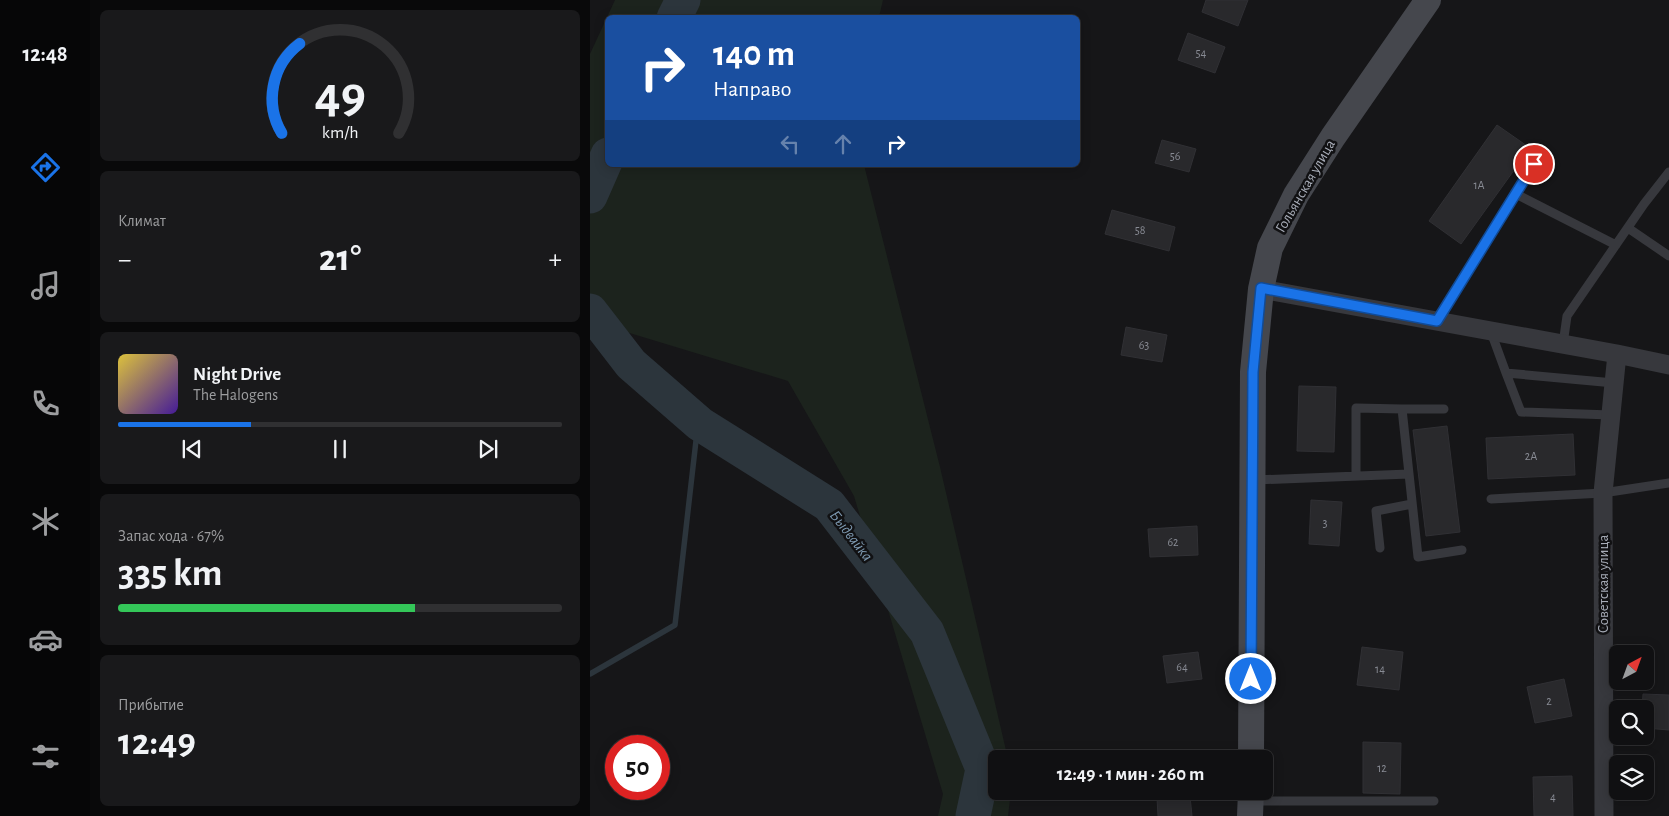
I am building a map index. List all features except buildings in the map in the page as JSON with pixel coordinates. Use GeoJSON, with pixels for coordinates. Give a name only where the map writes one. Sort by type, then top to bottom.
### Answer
{"type":"FeatureCollection","features":[{"type":"Feature","properties":{"kind":"main road","name":"Гольянская улица"},"geometry":{"type":"LineString","coordinates":[[1251,750],[1253,372],[1261,288],[1270,248],[1296,195],[1428,0]]}},
{"type":"Feature","properties":{"kind":"street"},"geometry":{"type":"LineString","coordinates":[[1261,288],[1669,364]]}},
{"type":"Feature","properties":{"kind":"street","name":"Советская улица"},"geometry":{"type":"LineString","coordinates":[[1604,816],[1603,493],[1617,354]]}},
{"type":"Feature","properties":{"kind":"lane"},"geometry":{"type":"LineString","coordinates":[[1437,321],[1534,164]]}},
{"type":"Feature","properties":{"kind":"lane"},"geometry":{"type":"LineString","coordinates":[[1563,344],[1567,316],[1644,204],[1669,172]]}},
{"type":"Feature","properties":{"kind":"lane"},"geometry":{"type":"LineString","coordinates":[[1516,194],[1616,245]]}},
{"type":"Feature","properties":{"kind":"lane"},"geometry":{"type":"LineString","coordinates":[[1628,228],[1669,256]]}},
{"type":"Feature","properties":{"kind":"lane"},"geometry":{"type":"LineString","coordinates":[[1491,330],[1521,412],[1611,415]]}},
{"type":"Feature","properties":{"kind":"lane"},"geometry":{"type":"LineString","coordinates":[[1506,373],[1614,383]]}},
{"type":"Feature","properties":{"kind":"lane"},"geometry":{"type":"LineString","coordinates":[[1356,475],[1356,408],[1444,409]]}},
{"type":"Feature","properties":{"kind":"lane"},"geometry":{"type":"LineString","coordinates":[[1402,409],[1418,558],[1462,550]]}},
{"type":"Feature","properties":{"kind":"lane"},"geometry":{"type":"LineString","coordinates":[[1252,480],[1409,474]]}},
{"type":"Feature","properties":{"kind":"lane"},"geometry":{"type":"LineString","coordinates":[[1491,499],[1603,493],[1669,483]]}},
{"type":"Feature","properties":{"kind":"lane"},"geometry":{"type":"LineString","coordinates":[[1380,548],[1376,511],[1412,504]]}},
{"type":"Feature","properties":{"kind":"lane"},"geometry":{"type":"LineString","coordinates":[[1251,803],[1434,801]]}},
{"type":"Feature","properties":{"kind":"shaded area"},"geometry":{"type":"Polygon","coordinates":[[[615,0],[883,0],[879,15],[608,15],[615,0]]]}},
{"type":"Feature","properties":{"kind":"shaded area"},"geometry":{"type":"Polygon","coordinates":[[[605,22],[605,167],[865,167],[940,467],[1006,750],[988,750],[988,800],[1010,800],[1008,816],[938,816],[943,794],[854,496],[788,381],[590,321],[590,54],[605,22]]]}},
{"type":"Feature","properties":{"kind":"waterway","name":"Быдвайка"},"geometry":{"type":"LineString","coordinates":[[676,15],[683,0]]}},
{"type":"Feature","properties":{"kind":"waterway","name":"Быдвайка"},"geometry":{"type":"LineString","coordinates":[[590,196],[605,162]]}},
{"type":"Feature","properties":{"kind":"waterway","name":"Быдвайка"},"geometry":{"type":"LineString","coordinates":[[590,311],[631,364],[700,424],[829,505],[927,632],[983,769],[973,816]]}},
{"type":"Feature","properties":{"kind":"waterway"},"geometry":{"type":"LineString","coordinates":[[590,674],[675,625],[698,423]]}},
{"type":"Feature","properties":{"kind":"route"},"geometry":{"type":"LineString","coordinates":[[1251,679],[1253,372],[1261,288],[1437,321],[1534,164]]}}]}
